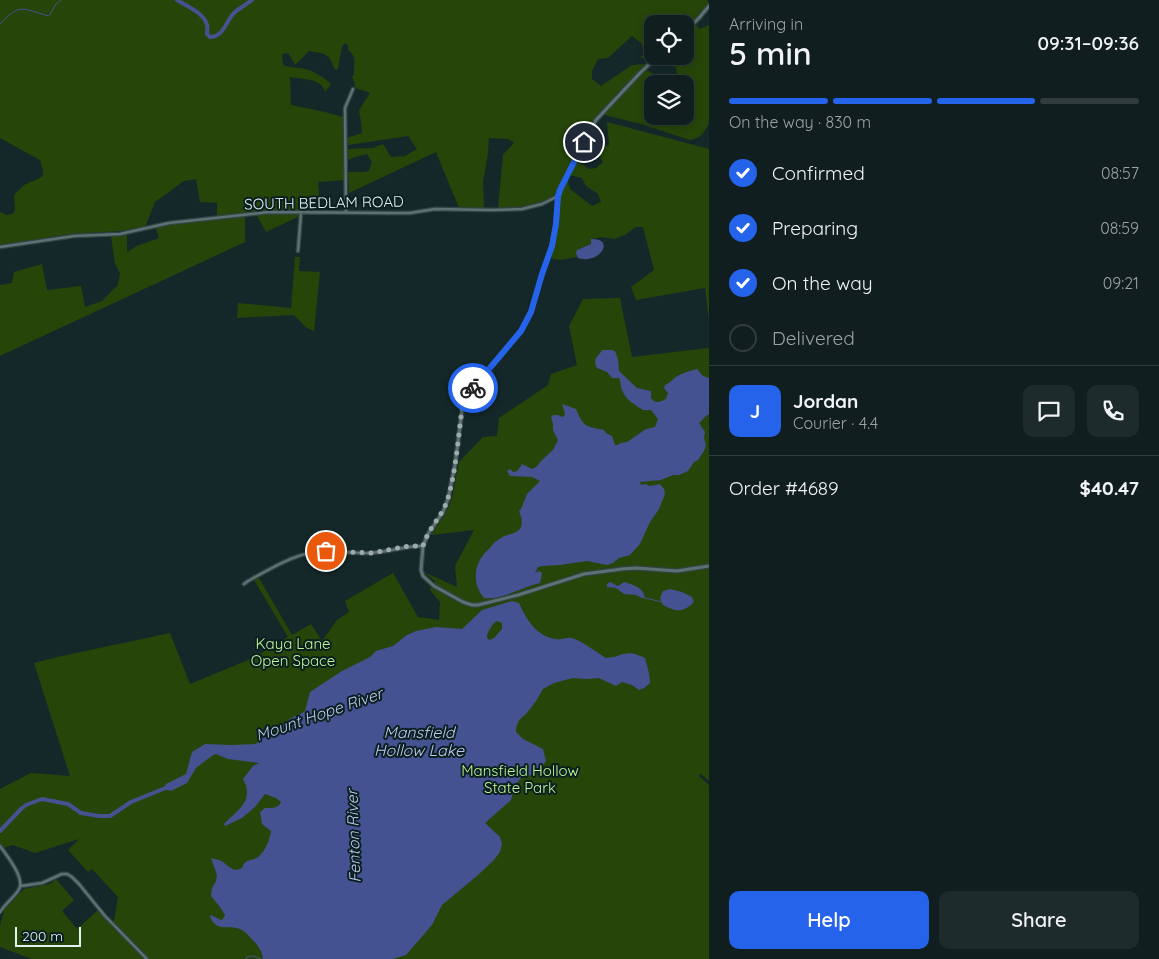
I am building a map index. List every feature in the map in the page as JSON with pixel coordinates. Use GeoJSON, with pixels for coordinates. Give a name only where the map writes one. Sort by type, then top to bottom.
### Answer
{"type":"FeatureCollection","features":[{"type":"Feature","properties":{"kind":"street"},"geometry":{"type":"LineString","coordinates":[[694,24],[709,6]]}},
{"type":"Feature","properties":{"kind":"street"},"geometry":{"type":"LineString","coordinates":[[648,65],[596,120],[558,196],[552,246],[531,312],[521,331],[468,394],[463,403],[455,465],[448,499],[443,512],[428,534],[423,546],[421,570],[427,580],[463,602],[472,605],[518,595],[596,572],[636,568],[677,571],[709,566]]}},
{"type":"Feature","properties":{"kind":"street"},"geometry":{"type":"LineString","coordinates":[[346,213],[345,108],[353,88]]}},
{"type":"Feature","properties":{"kind":"street","name":"SOUTH BEDLAM ROAD"},"geometry":{"type":"LineString","coordinates":[[0,247],[70,236],[120,234],[169,223],[251,213],[410,213],[435,209],[492,210],[522,208],[542,204],[558,196]]}},
{"type":"Feature","properties":{"kind":"street"},"geometry":{"type":"LineString","coordinates":[[298,251],[301,213]]}},
{"type":"Feature","properties":{"kind":"street"},"geometry":{"type":"LineString","coordinates":[[244,584],[286,561],[314,552],[371,553],[409,546],[423,546]]}},
{"type":"Feature","properties":{"kind":"street"},"geometry":{"type":"LineString","coordinates":[[0,846],[17,873],[21,886],[0,912]]}},
{"type":"Feature","properties":{"kind":"street"},"geometry":{"type":"LineString","coordinates":[[21,886],[42,883],[62,874],[67,874],[79,884],[105,916],[147,959]]}},
{"type":"Feature","properties":{"kind":"green space"},"geometry":{"type":"Polygon","coordinates":[[[0,0],[707,0],[709,4],[694,20],[694,15],[644,15],[644,55],[642,44],[632,36],[608,58],[598,59],[592,71],[592,79],[601,86],[632,65],[646,65],[598,114],[554,196],[538,203],[521,207],[498,208],[503,155],[514,142],[508,139],[489,138],[483,182],[484,208],[459,208],[436,152],[349,193],[348,172],[369,171],[372,162],[367,154],[348,160],[348,149],[373,148],[383,144],[391,157],[405,156],[417,149],[408,136],[348,145],[347,138],[362,133],[359,111],[370,93],[356,88],[352,76],[354,75],[354,58],[345,43],[342,46],[338,69],[336,70],[328,56],[322,53],[309,51],[295,65],[289,54],[285,53],[282,55],[283,65],[312,71],[331,84],[325,92],[323,87],[316,82],[290,77],[291,105],[343,117],[345,180],[318,182],[320,206],[310,211],[268,210],[217,216],[217,203],[200,202],[196,179],[184,181],[155,202],[145,227],[120,231],[71,234],[0,245],[0,212],[7,215],[14,213],[14,195],[24,185],[40,178],[43,175],[43,170],[40,160],[0,138],[0,0]]]}},
{"type":"Feature","properties":{"kind":"green space"},"geometry":{"type":"Polygon","coordinates":[[[694,25],[700,29],[709,25],[709,123],[702,134],[690,140],[644,125],[694,125],[694,75],[676,75],[676,67],[671,65],[694,65],[694,25]]]}},
{"type":"Feature","properties":{"kind":"green space"},"geometry":{"type":"Polygon","coordinates":[[[646,70],[655,75],[644,75],[644,125],[605,115],[606,110],[646,70]]]}},
{"type":"Feature","properties":{"kind":"green space"},"geometry":{"type":"Polygon","coordinates":[[[607,122],[709,149],[709,321],[705,288],[636,300],[631,287],[654,270],[643,227],[635,227],[625,235],[614,239],[602,237],[591,239],[591,244],[579,249],[576,254],[577,257],[560,260],[553,259],[551,256],[560,199],[567,179],[570,189],[592,206],[601,202],[598,194],[586,186],[582,178],[569,175],[576,162],[589,169],[596,168],[603,162],[599,155],[587,159],[578,159],[595,126],[593,146],[601,148],[609,145],[607,122]]]}},
{"type":"Feature","properties":{"kind":"green space"},"geometry":{"type":"Polygon","coordinates":[[[256,214],[300,214],[300,216],[266,232],[256,214]]]}},
{"type":"Feature","properties":{"kind":"green space"},"geometry":{"type":"Polygon","coordinates":[[[245,215],[245,242],[0,356],[0,285],[12,283],[14,272],[42,264],[47,290],[81,286],[85,307],[102,301],[118,285],[120,273],[115,264],[111,236],[127,233],[127,252],[159,238],[156,228],[171,224],[245,215]]]}},
{"type":"Feature","properties":{"kind":"green space"},"geometry":{"type":"Polygon","coordinates":[[[295,257],[300,257],[299,271],[320,272],[314,331],[307,328],[294,315],[237,318],[238,303],[291,308],[295,257]]]}},
{"type":"Feature","properties":{"kind":"green space","name":"Mansfield Hollow State Park"},"geometry":{"type":"Polygon","coordinates":[[[620,298],[632,357],[709,348],[709,781],[700,773],[699,776],[709,785],[709,959],[32,959],[0,947],[0,925],[5,909],[24,889],[50,884],[56,879],[74,900],[62,911],[77,929],[98,910],[110,924],[114,921],[118,897],[92,869],[88,872],[68,850],[79,839],[35,853],[13,845],[0,849],[0,789],[31,773],[70,776],[34,663],[170,633],[190,684],[253,658],[288,637],[254,580],[259,578],[292,635],[311,624],[322,641],[337,620],[349,612],[345,601],[393,573],[418,617],[439,620],[440,602],[430,590],[431,587],[435,589],[435,581],[424,572],[457,587],[455,566],[474,530],[431,535],[450,504],[459,462],[483,437],[497,436],[499,418],[548,385],[551,374],[577,365],[569,326],[583,299],[620,298]]]}},
{"type":"Feature","properties":{"kind":"water"},"geometry":{"type":"Polygon","coordinates":[[[591,239],[599,240],[603,243],[602,251],[593,258],[578,258],[577,250],[591,244],[591,239]]]}},
{"type":"Feature","properties":{"kind":"water"},"geometry":{"type":"Polygon","coordinates":[[[602,350],[615,351],[619,371],[637,388],[651,391],[651,398],[656,402],[666,399],[668,393],[664,388],[665,385],[681,374],[697,369],[703,376],[709,378],[709,414],[699,423],[705,432],[706,445],[704,451],[688,471],[661,480],[640,482],[641,485],[650,486],[660,484],[665,494],[640,544],[630,555],[619,558],[607,565],[587,561],[538,567],[535,573],[539,571],[542,573],[540,583],[499,597],[484,598],[477,586],[477,566],[484,554],[496,541],[520,529],[522,521],[519,511],[527,494],[540,481],[532,477],[510,476],[507,471],[510,469],[513,472],[516,471],[522,464],[532,469],[553,450],[558,440],[553,430],[551,417],[553,415],[564,416],[562,404],[576,409],[581,420],[586,425],[604,430],[612,436],[615,445],[627,442],[646,429],[655,427],[658,419],[651,410],[643,410],[631,402],[621,388],[619,378],[612,378],[607,372],[597,368],[595,360],[602,350]]]}},
{"type":"Feature","properties":{"kind":"water"},"geometry":{"type":"Polygon","coordinates":[[[610,582],[618,586],[624,582],[635,585],[642,591],[645,598],[624,594],[616,588],[607,587],[607,584],[610,582]]]}},
{"type":"Feature","properties":{"kind":"water"},"geometry":{"type":"Polygon","coordinates":[[[670,589],[692,597],[694,602],[683,610],[672,609],[663,605],[660,598],[663,591],[670,589]]]}},
{"type":"Feature","properties":{"kind":"water","name":"Mansfield Hollow Lake"},"geometry":{"type":"Polygon","coordinates":[[[512,601],[519,603],[533,626],[549,638],[576,639],[606,658],[628,653],[645,658],[650,683],[639,690],[632,685],[622,682],[616,686],[599,678],[573,678],[554,683],[543,689],[526,714],[519,720],[516,732],[523,739],[543,749],[546,761],[541,768],[529,776],[521,778],[515,785],[511,800],[485,823],[500,837],[502,844],[500,852],[478,875],[442,905],[432,925],[406,955],[393,959],[263,959],[258,946],[244,931],[237,928],[220,927],[210,917],[211,915],[221,920],[225,915],[211,896],[217,875],[211,858],[222,861],[232,869],[238,870],[247,861],[258,857],[267,845],[271,831],[262,824],[260,812],[265,808],[276,807],[281,802],[265,794],[255,807],[242,818],[225,826],[224,824],[246,799],[246,786],[243,779],[253,766],[259,763],[228,759],[216,754],[196,768],[187,783],[171,791],[164,789],[166,784],[186,774],[192,752],[205,744],[256,744],[264,736],[272,737],[287,721],[305,711],[310,692],[342,671],[370,657],[376,651],[393,646],[407,635],[416,631],[436,627],[462,629],[482,610],[512,601]],[[497,621],[492,626],[487,636],[489,640],[494,638],[502,629],[502,623],[497,621]]]}},
{"type":"Feature","properties":{"kind":"waterway"},"geometry":{"type":"LineString","coordinates":[[0,24],[13,12],[22,9],[49,16],[56,4],[61,0]]}},
{"type":"Feature","properties":{"kind":"waterway"},"geometry":{"type":"LineString","coordinates":[[177,0],[195,10],[202,17],[207,25],[207,34],[210,37],[219,34],[232,15],[252,0]]}},
{"type":"Feature","properties":{"kind":"waterway"},"geometry":{"type":"LineString","coordinates":[[645,598],[662,602]]}},
{"type":"Feature","properties":{"kind":"waterway","name":"Mount Hope River"},"geometry":{"type":"LineString","coordinates":[[0,831],[26,805],[42,799],[68,804],[81,813],[110,816],[131,802],[168,787]]}},
{"type":"Feature","properties":{"kind":"waterway"},"geometry":{"type":"LineString","coordinates":[[245,959],[249,956],[261,959]]}},
{"type":"Feature","properties":{"kind":"way so far"},"geometry":{"type":"LineString","coordinates":[[326,551],[371,553],[409,546],[423,546],[428,534],[443,512],[448,499],[455,465],[463,403],[473,388]]}},
{"type":"Feature","properties":{"kind":"route"},"geometry":{"type":"LineString","coordinates":[[473,388],[521,331],[531,312],[554,238],[558,196],[584,142]]}},
{"type":"Feature","properties":{"kind":"park label","name":"Kaya Lane Open Space"},"geometry":{"type":"Point","coordinates":[293,652]}},
{"type":"Feature","properties":{"kind":"water label","name":"Fenton River"},"geometry":{"type":"Point","coordinates":[353,836]}}]}
